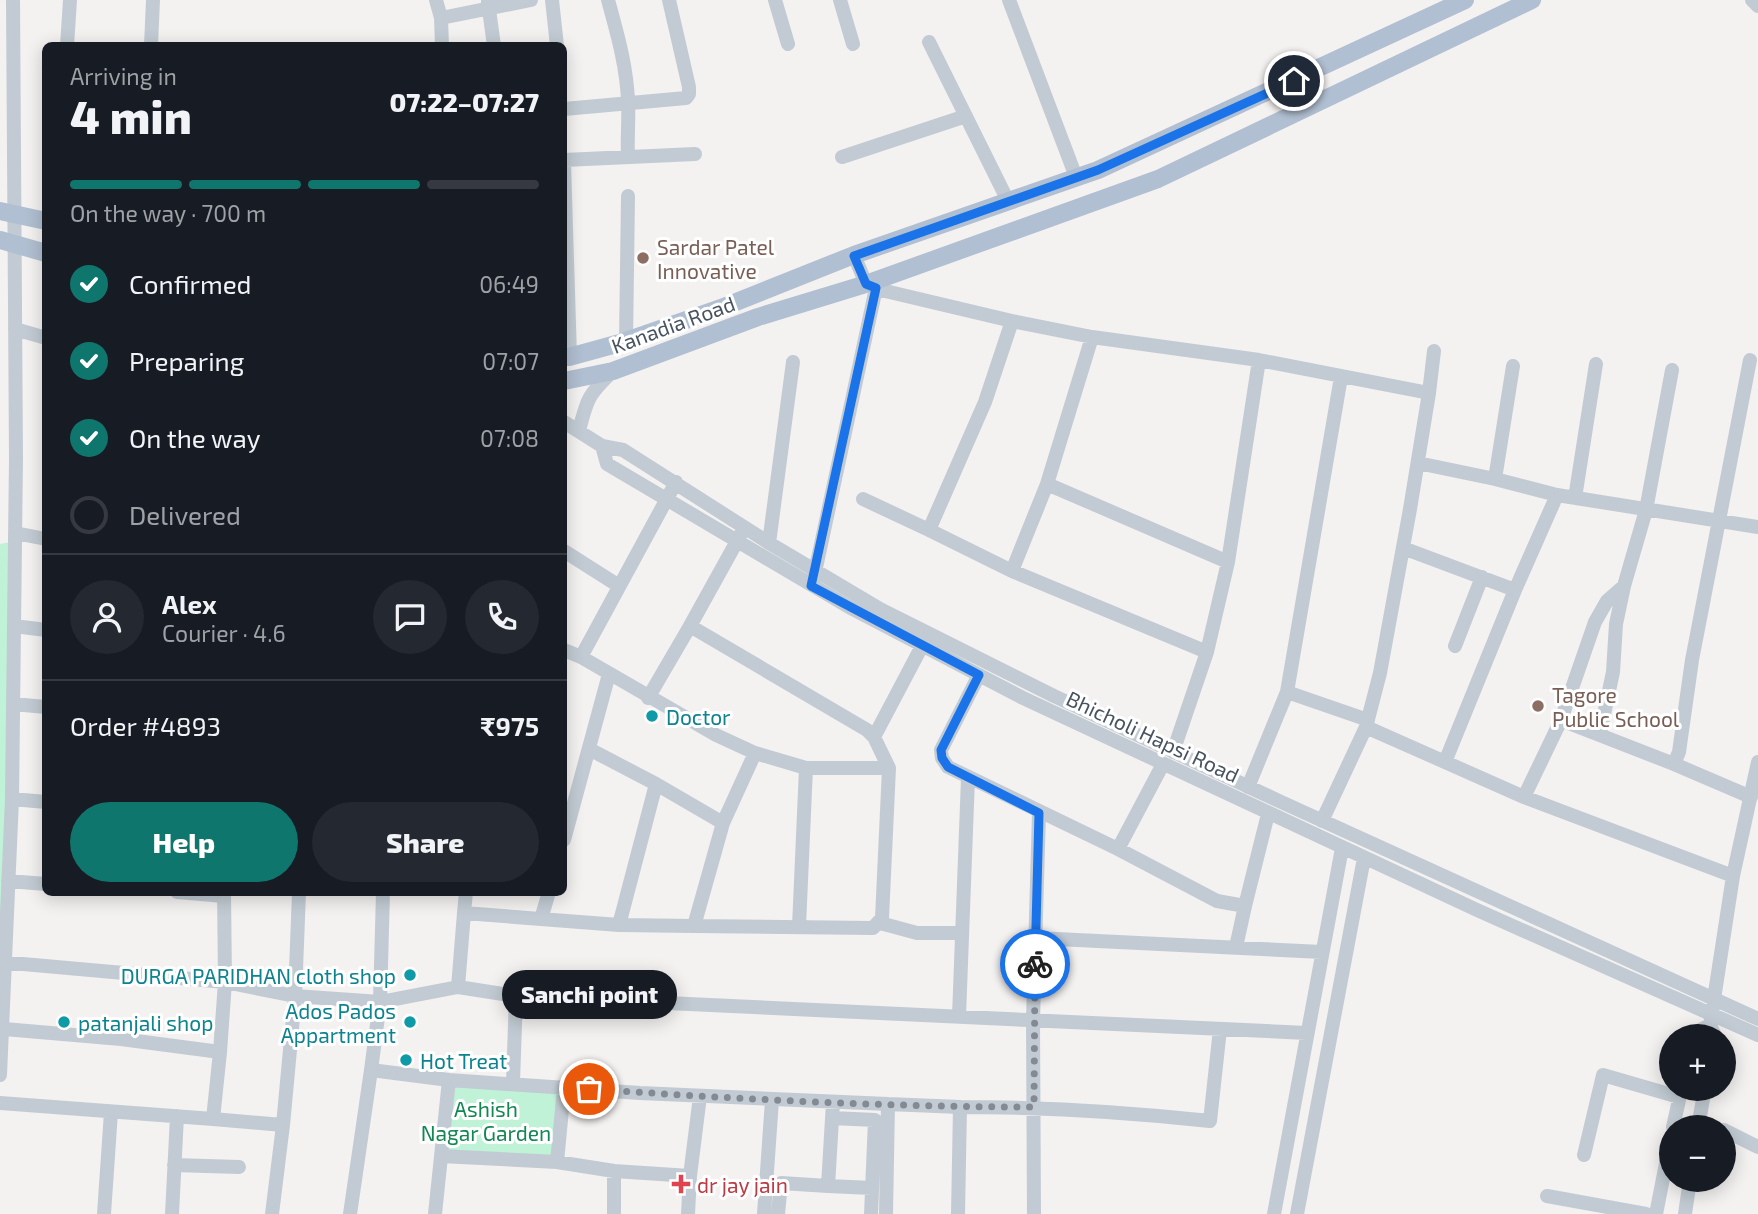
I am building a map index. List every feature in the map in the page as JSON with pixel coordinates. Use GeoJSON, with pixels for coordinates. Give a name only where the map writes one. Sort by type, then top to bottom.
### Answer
{"type":"FeatureCollection","features":[{"type":"Feature","properties":{"kind":"main road","name":"Kanadia Road"},"geometry":{"type":"LineString","coordinates":[[567,357],[626,341],[721,308],[854,256],[1098,170],[1465,0]]}},
{"type":"Feature","properties":{"kind":"main road","name":"Kanadia Road"},"geometry":{"type":"LineString","coordinates":[[567,380],[613,371],[758,317],[871,286],[1158,179],[1532,0]]}},
{"type":"Feature","properties":{"kind":"main road"},"geometry":{"type":"LineString","coordinates":[[1359,51],[1371,76]]}},
{"type":"Feature","properties":{"kind":"main road"},"geometry":{"type":"LineString","coordinates":[[1098,170],[1108,196]]}},
{"type":"Feature","properties":{"kind":"main road"},"geometry":{"type":"LineString","coordinates":[[6,212],[42,220]]}},
{"type":"Feature","properties":{"kind":"main road"},"geometry":{"type":"LineString","coordinates":[[7,242],[42,252]]}},
{"type":"Feature","properties":{"kind":"street"},"geometry":{"type":"LineString","coordinates":[[0,1075],[12,799],[15,329],[7,284],[6,212],[14,139],[13,0]]}},
{"type":"Feature","properties":{"kind":"street"},"geometry":{"type":"LineString","coordinates":[[67,42],[70,0]]}},
{"type":"Feature","properties":{"kind":"street"},"geometry":{"type":"LineString","coordinates":[[151,42],[153,0]]}},
{"type":"Feature","properties":{"kind":"street"},"geometry":{"type":"LineString","coordinates":[[436,0],[441,18],[442,42]]}},
{"type":"Feature","properties":{"kind":"street"},"geometry":{"type":"LineString","coordinates":[[441,18],[489,4],[531,0]]}},
{"type":"Feature","properties":{"kind":"street"},"geometry":{"type":"LineString","coordinates":[[552,0],[557,42]]}},
{"type":"Feature","properties":{"kind":"street"},"geometry":{"type":"LineString","coordinates":[[608,0],[624,61],[629,103],[626,123],[628,157]]}},
{"type":"Feature","properties":{"kind":"street"},"geometry":{"type":"LineString","coordinates":[[567,108],[686,98],[689,94],[669,0]]}},
{"type":"Feature","properties":{"kind":"street"},"geometry":{"type":"LineString","coordinates":[[775,0],[788,44]]}},
{"type":"Feature","properties":{"kind":"street"},"geometry":{"type":"LineString","coordinates":[[839,0],[853,44]]}},
{"type":"Feature","properties":{"kind":"street"},"geometry":{"type":"LineString","coordinates":[[1009,0],[1076,177]]}},
{"type":"Feature","properties":{"kind":"street"},"geometry":{"type":"LineString","coordinates":[[1752,0],[1758,6]]}},
{"type":"Feature","properties":{"kind":"street"},"geometry":{"type":"LineString","coordinates":[[489,4],[494,42]]}},
{"type":"Feature","properties":{"kind":"street"},"geometry":{"type":"LineString","coordinates":[[929,43],[1007,201]]}},
{"type":"Feature","properties":{"kind":"street"},"geometry":{"type":"LineString","coordinates":[[842,158],[966,116]]}},
{"type":"Feature","properties":{"kind":"street"},"geometry":{"type":"LineString","coordinates":[[0,149],[14,139]]}},
{"type":"Feature","properties":{"kind":"street"},"geometry":{"type":"LineString","coordinates":[[567,161],[695,153]]}},
{"type":"Feature","properties":{"kind":"street"},"geometry":{"type":"LineString","coordinates":[[626,341],[628,196]]}},
{"type":"Feature","properties":{"kind":"street"},"geometry":{"type":"LineString","coordinates":[[811,586],[871,286],[854,256]]}},
{"type":"Feature","properties":{"kind":"street"},"geometry":{"type":"LineString","coordinates":[[871,286],[1012,321],[1092,337],[1259,360],[1429,393]]}},
{"type":"Feature","properties":{"kind":"street"},"geometry":{"type":"LineString","coordinates":[[929,530],[985,402],[1012,321]]}},
{"type":"Feature","properties":{"kind":"street"},"geometry":{"type":"LineString","coordinates":[[15,329],[42,337]]}},
{"type":"Feature","properties":{"kind":"street"},"geometry":{"type":"LineString","coordinates":[[1012,571],[1047,484],[1092,337]]}},
{"type":"Feature","properties":{"kind":"street"},"geometry":{"type":"LineString","coordinates":[[1322,821],[1367,724],[1380,673],[1418,463],[1434,351]]}},
{"type":"Feature","properties":{"kind":"street"},"geometry":{"type":"LineString","coordinates":[[1173,752],[1207,652],[1228,562],[1259,360]]}},
{"type":"Feature","properties":{"kind":"street"},"geometry":{"type":"LineString","coordinates":[[1674,764],[1679,752],[1692,660],[1750,360]]}},
{"type":"Feature","properties":{"kind":"street"},"geometry":{"type":"LineString","coordinates":[[769,542],[793,362]]}},
{"type":"Feature","properties":{"kind":"street"},"geometry":{"type":"LineString","coordinates":[[1575,498],[1596,364]]}},
{"type":"Feature","properties":{"kind":"street"},"geometry":{"type":"LineString","coordinates":[[1495,479],[1513,366]]}},
{"type":"Feature","properties":{"kind":"street"},"geometry":{"type":"LineString","coordinates":[[1600,733],[1613,672],[1616,624],[1646,510],[1672,370]]}},
{"type":"Feature","properties":{"kind":"street"},"geometry":{"type":"LineString","coordinates":[[579,432],[591,392],[613,371]]}},
{"type":"Feature","properties":{"kind":"street"},"geometry":{"type":"LineString","coordinates":[[1248,787],[1287,692],[1341,377]]}},
{"type":"Feature","properties":{"kind":"street","name":"Bhicholi Hapsi Road"},"geometry":{"type":"LineString","coordinates":[[567,424],[602,446],[607,464],[811,586],[922,646],[1163,764],[1710,1024]]}},
{"type":"Feature","properties":{"kind":"street"},"geometry":{"type":"LineString","coordinates":[[602,446],[624,450],[880,609],[1054,696],[1758,1019]]}},
{"type":"Feature","properties":{"kind":"street"},"geometry":{"type":"LineString","coordinates":[[1418,463],[1557,495],[1758,527]]}},
{"type":"Feature","properties":{"kind":"street"},"geometry":{"type":"LineString","coordinates":[[581,657],[676,482]]}},
{"type":"Feature","properties":{"kind":"street"},"geometry":{"type":"LineString","coordinates":[[1047,484],[1228,562]]}},
{"type":"Feature","properties":{"kind":"street"},"geometry":{"type":"LineString","coordinates":[[1445,762],[1557,495]]}},
{"type":"Feature","properties":{"kind":"street"},"geometry":{"type":"LineString","coordinates":[[863,499],[1012,571],[1207,652]]}},
{"type":"Feature","properties":{"kind":"street"},"geometry":{"type":"LineString","coordinates":[[648,698],[745,527]]}},
{"type":"Feature","properties":{"kind":"street"},"geometry":{"type":"LineString","coordinates":[[15,533],[42,538]]}},
{"type":"Feature","properties":{"kind":"street"},"geometry":{"type":"LineString","coordinates":[[1403,548],[1515,590]]}},
{"type":"Feature","properties":{"kind":"street"},"geometry":{"type":"LineString","coordinates":[[567,553],[619,586]]}},
{"type":"Feature","properties":{"kind":"street"},"geometry":{"type":"LineString","coordinates":[[1455,646],[1482,577]]}},
{"type":"Feature","properties":{"kind":"street"},"geometry":{"type":"LineString","coordinates":[[1524,797],[1561,720],[1595,622],[1606,601],[1624,586]]}},
{"type":"Feature","properties":{"kind":"street"},"geometry":{"type":"LineString","coordinates":[[464,913],[619,925],[873,928],[880,923],[889,768],[874,737],[834,710],[690,625]]}},
{"type":"Feature","properties":{"kind":"street"},"geometry":{"type":"LineString","coordinates":[[14,626],[42,630]]}},
{"type":"Feature","properties":{"kind":"street"},"geometry":{"type":"LineString","coordinates":[[874,737],[922,646]]}},
{"type":"Feature","properties":{"kind":"street"},"geometry":{"type":"LineString","coordinates":[[567,651],[716,735],[755,753],[806,768],[889,768]]}},
{"type":"Feature","properties":{"kind":"street"},"geometry":{"type":"LineString","coordinates":[[567,828],[609,674]]}},
{"type":"Feature","properties":{"kind":"street"},"geometry":{"type":"LineString","coordinates":[[979,675],[941,750],[942,758],[948,767],[1118,849],[1217,901],[1245,906]]}},
{"type":"Feature","properties":{"kind":"street"},"geometry":{"type":"LineString","coordinates":[[1287,692],[1367,724],[1524,797],[1733,876]]}},
{"type":"Feature","properties":{"kind":"street"},"geometry":{"type":"LineString","coordinates":[[13,704],[42,707]]}},
{"type":"Feature","properties":{"kind":"street"},"geometry":{"type":"LineString","coordinates":[[1561,720],[1600,733],[1751,797]]}},
{"type":"Feature","properties":{"kind":"street"},"geometry":{"type":"LineString","coordinates":[[589,749],[723,823]]}},
{"type":"Feature","properties":{"kind":"street"},"geometry":{"type":"LineString","coordinates":[[694,926],[723,823],[755,753]]}},
{"type":"Feature","properties":{"kind":"street"},"geometry":{"type":"LineString","coordinates":[[1712,1024],[1733,876],[1758,762]]}},
{"type":"Feature","properties":{"kind":"street"},"geometry":{"type":"LineString","coordinates":[[1118,849],[1163,764]]}},
{"type":"Feature","properties":{"kind":"street"},"geometry":{"type":"LineString","coordinates":[[799,926],[806,768]]}},
{"type":"Feature","properties":{"kind":"street"},"geometry":{"type":"LineString","coordinates":[[959,1016],[968,778]]}},
{"type":"Feature","properties":{"kind":"street"},"geometry":{"type":"LineString","coordinates":[[619,925],[656,784]]}},
{"type":"Feature","properties":{"kind":"street"},"geometry":{"type":"LineString","coordinates":[[12,799],[42,802]]}},
{"type":"Feature","properties":{"kind":"street"},"geometry":{"type":"LineString","coordinates":[[1034,1214],[1033,1020],[1039,813]]}},
{"type":"Feature","properties":{"kind":"street"},"geometry":{"type":"LineString","coordinates":[[1236,947],[1268,814]]}},
{"type":"Feature","properties":{"kind":"street"},"geometry":{"type":"LineString","coordinates":[[1274,1214],[1342,848]]}},
{"type":"Feature","properties":{"kind":"street"},"geometry":{"type":"LineString","coordinates":[[1297,1214],[1364,858]]}},
{"type":"Feature","properties":{"kind":"street"},"geometry":{"type":"LineString","coordinates":[[8,881],[42,884]]}},
{"type":"Feature","properties":{"kind":"street"},"geometry":{"type":"LineString","coordinates":[[213,1119],[225,982],[223,896]]}},
{"type":"Feature","properties":{"kind":"street"},"geometry":{"type":"LineString","coordinates":[[272,1214],[295,996],[299,896]]}},
{"type":"Feature","properties":{"kind":"street"},"geometry":{"type":"LineString","coordinates":[[351,1214],[380,1002],[383,896]]}},
{"type":"Feature","properties":{"kind":"street"},"geometry":{"type":"LineString","coordinates":[[458,987],[466,896]]}},
{"type":"Feature","properties":{"kind":"street"},"geometry":{"type":"LineString","coordinates":[[541,919],[548,896]]}},
{"type":"Feature","properties":{"kind":"street"},"geometry":{"type":"LineString","coordinates":[[880,923],[917,933],[962,933]]}},
{"type":"Feature","properties":{"kind":"street"},"geometry":{"type":"LineString","coordinates":[[1036,938],[1322,952]]}},
{"type":"Feature","properties":{"kind":"street"},"geometry":{"type":"LineString","coordinates":[[3,962],[225,982],[295,996],[380,1002],[458,987],[516,996],[1307,1033]]}},
{"type":"Feature","properties":{"kind":"street"},"geometry":{"type":"LineString","coordinates":[[513,1082],[516,996]]}},
{"type":"Feature","properties":{"kind":"street"},"geometry":{"type":"LineString","coordinates":[[4,1029],[121,1039],[220,1052]]}},
{"type":"Feature","properties":{"kind":"street"},"geometry":{"type":"LineString","coordinates":[[371,1070],[449,1080],[513,1082],[564,1088],[772,1100],[1119,1111],[1210,1121],[1220,1029]]}},
{"type":"Feature","properties":{"kind":"street","name":"Bhicholi Hapsi Road"},"geometry":{"type":"LineString","coordinates":[[1736,1030],[1758,1035]]}},
{"type":"Feature","properties":{"kind":"street"},"geometry":{"type":"LineString","coordinates":[[1584,1155],[1603,1075],[1659,1088]]}},
{"type":"Feature","properties":{"kind":"street"},"geometry":{"type":"LineString","coordinates":[[435,1214],[449,1080]]}},
{"type":"Feature","properties":{"kind":"street"},"geometry":{"type":"LineString","coordinates":[[556,1162],[564,1088]]}},
{"type":"Feature","properties":{"kind":"street"},"geometry":{"type":"LineString","coordinates":[[688,1214],[700,1096]]}},
{"type":"Feature","properties":{"kind":"street"},"geometry":{"type":"LineString","coordinates":[[764,1214],[772,1100]]}},
{"type":"Feature","properties":{"kind":"street"},"geometry":{"type":"LineString","coordinates":[[828,1186],[833,1102]]}},
{"type":"Feature","properties":{"kind":"street"},"geometry":{"type":"LineString","coordinates":[[0,1103],[283,1125]]}},
{"type":"Feature","properties":{"kind":"street"},"geometry":{"type":"LineString","coordinates":[[886,1214],[888,1104]]}},
{"type":"Feature","properties":{"kind":"street"},"geometry":{"type":"LineString","coordinates":[[958,1214],[960,1107]]}},
{"type":"Feature","properties":{"kind":"street"},"geometry":{"type":"LineString","coordinates":[[104,1214],[111,1112]]}},
{"type":"Feature","properties":{"kind":"street"},"geometry":{"type":"LineString","coordinates":[[172,1214],[177,1116]]}},
{"type":"Feature","properties":{"kind":"street"},"geometry":{"type":"LineString","coordinates":[[832,1118],[875,1120],[871,1214]]}},
{"type":"Feature","properties":{"kind":"street"},"geometry":{"type":"LineString","coordinates":[[1736,1136],[1758,1147]]}},
{"type":"Feature","properties":{"kind":"street"},"geometry":{"type":"LineString","coordinates":[[441,1156],[556,1162],[614,1171],[690,1175]]}},
{"type":"Feature","properties":{"kind":"street"},"geometry":{"type":"LineString","coordinates":[[174,1165],[239,1167]]}},
{"type":"Feature","properties":{"kind":"street"},"geometry":{"type":"LineString","coordinates":[[614,1171],[614,1214]]}},
{"type":"Feature","properties":{"kind":"street"},"geometry":{"type":"LineString","coordinates":[[778,1214],[780,1183],[872,1188]]}},
{"type":"Feature","properties":{"kind":"street"},"geometry":{"type":"LineString","coordinates":[[1656,1214],[1660,1192]]}},
{"type":"Feature","properties":{"kind":"street"},"geometry":{"type":"LineString","coordinates":[[1685,1214],[1688,1192]]}},
{"type":"Feature","properties":{"kind":"street"},"geometry":{"type":"LineString","coordinates":[[1547,1196],[1646,1214]]}},
{"type":"Feature","properties":{"kind":"green space"},"geometry":{"type":"Polygon","coordinates":[[[15,541],[0,1013],[0,544],[15,541]]]}},
{"type":"Feature","properties":{"kind":"green space","name":"Ashish Nagar Garden"},"geometry":{"type":"Polygon","coordinates":[[[455,1080],[564,1088],[557,1162],[441,1156],[455,1080]]]}},
{"type":"Feature","properties":{"kind":"way so far"},"geometry":{"type":"LineString","coordinates":[[589,1089],[772,1100],[1034,1107],[1035,964]]}},
{"type":"Feature","properties":{"kind":"place","name":"Sardar Patel Innovative"},"geometry":{"type":"Point","coordinates":[643,258]}},
{"type":"Feature","properties":{"kind":"place","name":"Tagore Public School"},"geometry":{"type":"Point","coordinates":[1538,706]}},
{"type":"Feature","properties":{"kind":"place","name":"Doctor"},"geometry":{"type":"Point","coordinates":[652,716]}},
{"type":"Feature","properties":{"kind":"place","name":"DURGA PARIDHAN cloth shop"},"geometry":{"type":"Point","coordinates":[410,975]}},
{"type":"Feature","properties":{"kind":"place","name":"patanjali shop"},"geometry":{"type":"Point","coordinates":[64,1022]}},
{"type":"Feature","properties":{"kind":"place","name":"Ados Pados Appartment"},"geometry":{"type":"Point","coordinates":[410,1022]}},
{"type":"Feature","properties":{"kind":"place","name":"Hot Treat"},"geometry":{"type":"Point","coordinates":[406,1060]}},
{"type":"Feature","properties":{"kind":"place","name":"Sanchi point"},"geometry":{"type":"Point","coordinates":[589,1089]}},
{"type":"Feature","properties":{"kind":"place","name":"dr jay jain"},"geometry":{"type":"Point","coordinates":[681,1184]}},
{"type":"Feature","properties":{"kind":"route"},"geometry":{"type":"LineString","coordinates":[[1035,964],[1039,813],[948,767],[942,758],[941,750],[979,675],[811,586],[876,288],[866,284],[854,256],[1098,170],[1294,81]]}}]}
